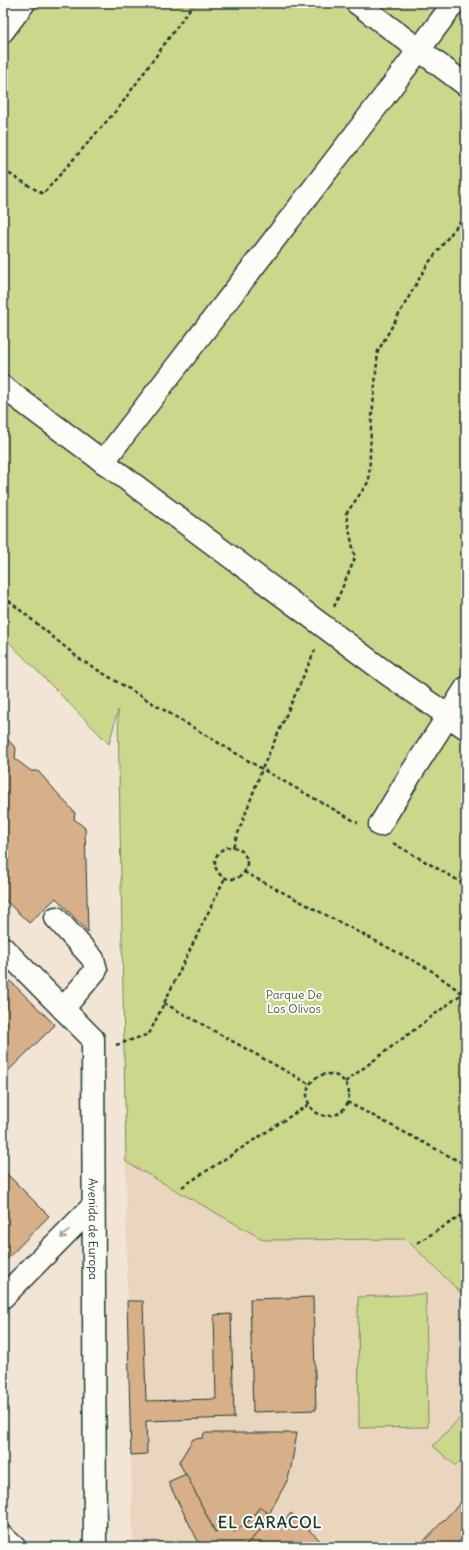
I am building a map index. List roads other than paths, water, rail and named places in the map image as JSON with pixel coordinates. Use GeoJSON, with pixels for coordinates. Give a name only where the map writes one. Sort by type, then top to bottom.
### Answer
{"type":"FeatureCollection","features":[{"type":"Feature","properties":{"kind":"street"},"geometry":{"type":"LineString","coordinates":[[3,31],[24,3]]}},
{"type":"Feature","properties":{"kind":"street"},"geometry":{"type":"LineString","coordinates":[[357,3],[466,85]]}},
{"type":"Feature","properties":{"kind":"street"},"geometry":{"type":"LineString","coordinates":[[103,462],[454,3]]}},
{"type":"Feature","properties":{"kind":"street"},"geometry":{"type":"LineString","coordinates":[[3,386],[388,675],[466,728]]}},
{"type":"Feature","properties":{"kind":"street"},"geometry":{"type":"LineString","coordinates":[[379,831],[412,772],[466,688]]}},
{"type":"Feature","properties":{"kind":"street"},"geometry":{"type":"LineString","coordinates":[[56,918],[93,959],[96,970],[63,1009]]}},
{"type":"Feature","properties":{"kind":"street","name":"Avenida de Europa"},"geometry":{"type":"LineString","coordinates":[[3,948],[93,1039],[95,1547]]}},
{"type":"Feature","properties":{"kind":"street"},"geometry":{"type":"LineString","coordinates":[[3,1297],[93,1206]]}},
{"type":"Feature","properties":{"kind":"street"},"geometry":{"type":"LineString","coordinates":[[3,1537],[14,1547]]}},
{"type":"Feature","properties":{"kind":"district","name":"EL CARACOL"},"geometry":{"type":"Point","coordinates":[270,1522]}},
{"type":"Feature","properties":{"kind":"park label","name":"Parque De Los Olivos"},"geometry":{"type":"Point","coordinates":[294,1001]}}]}
